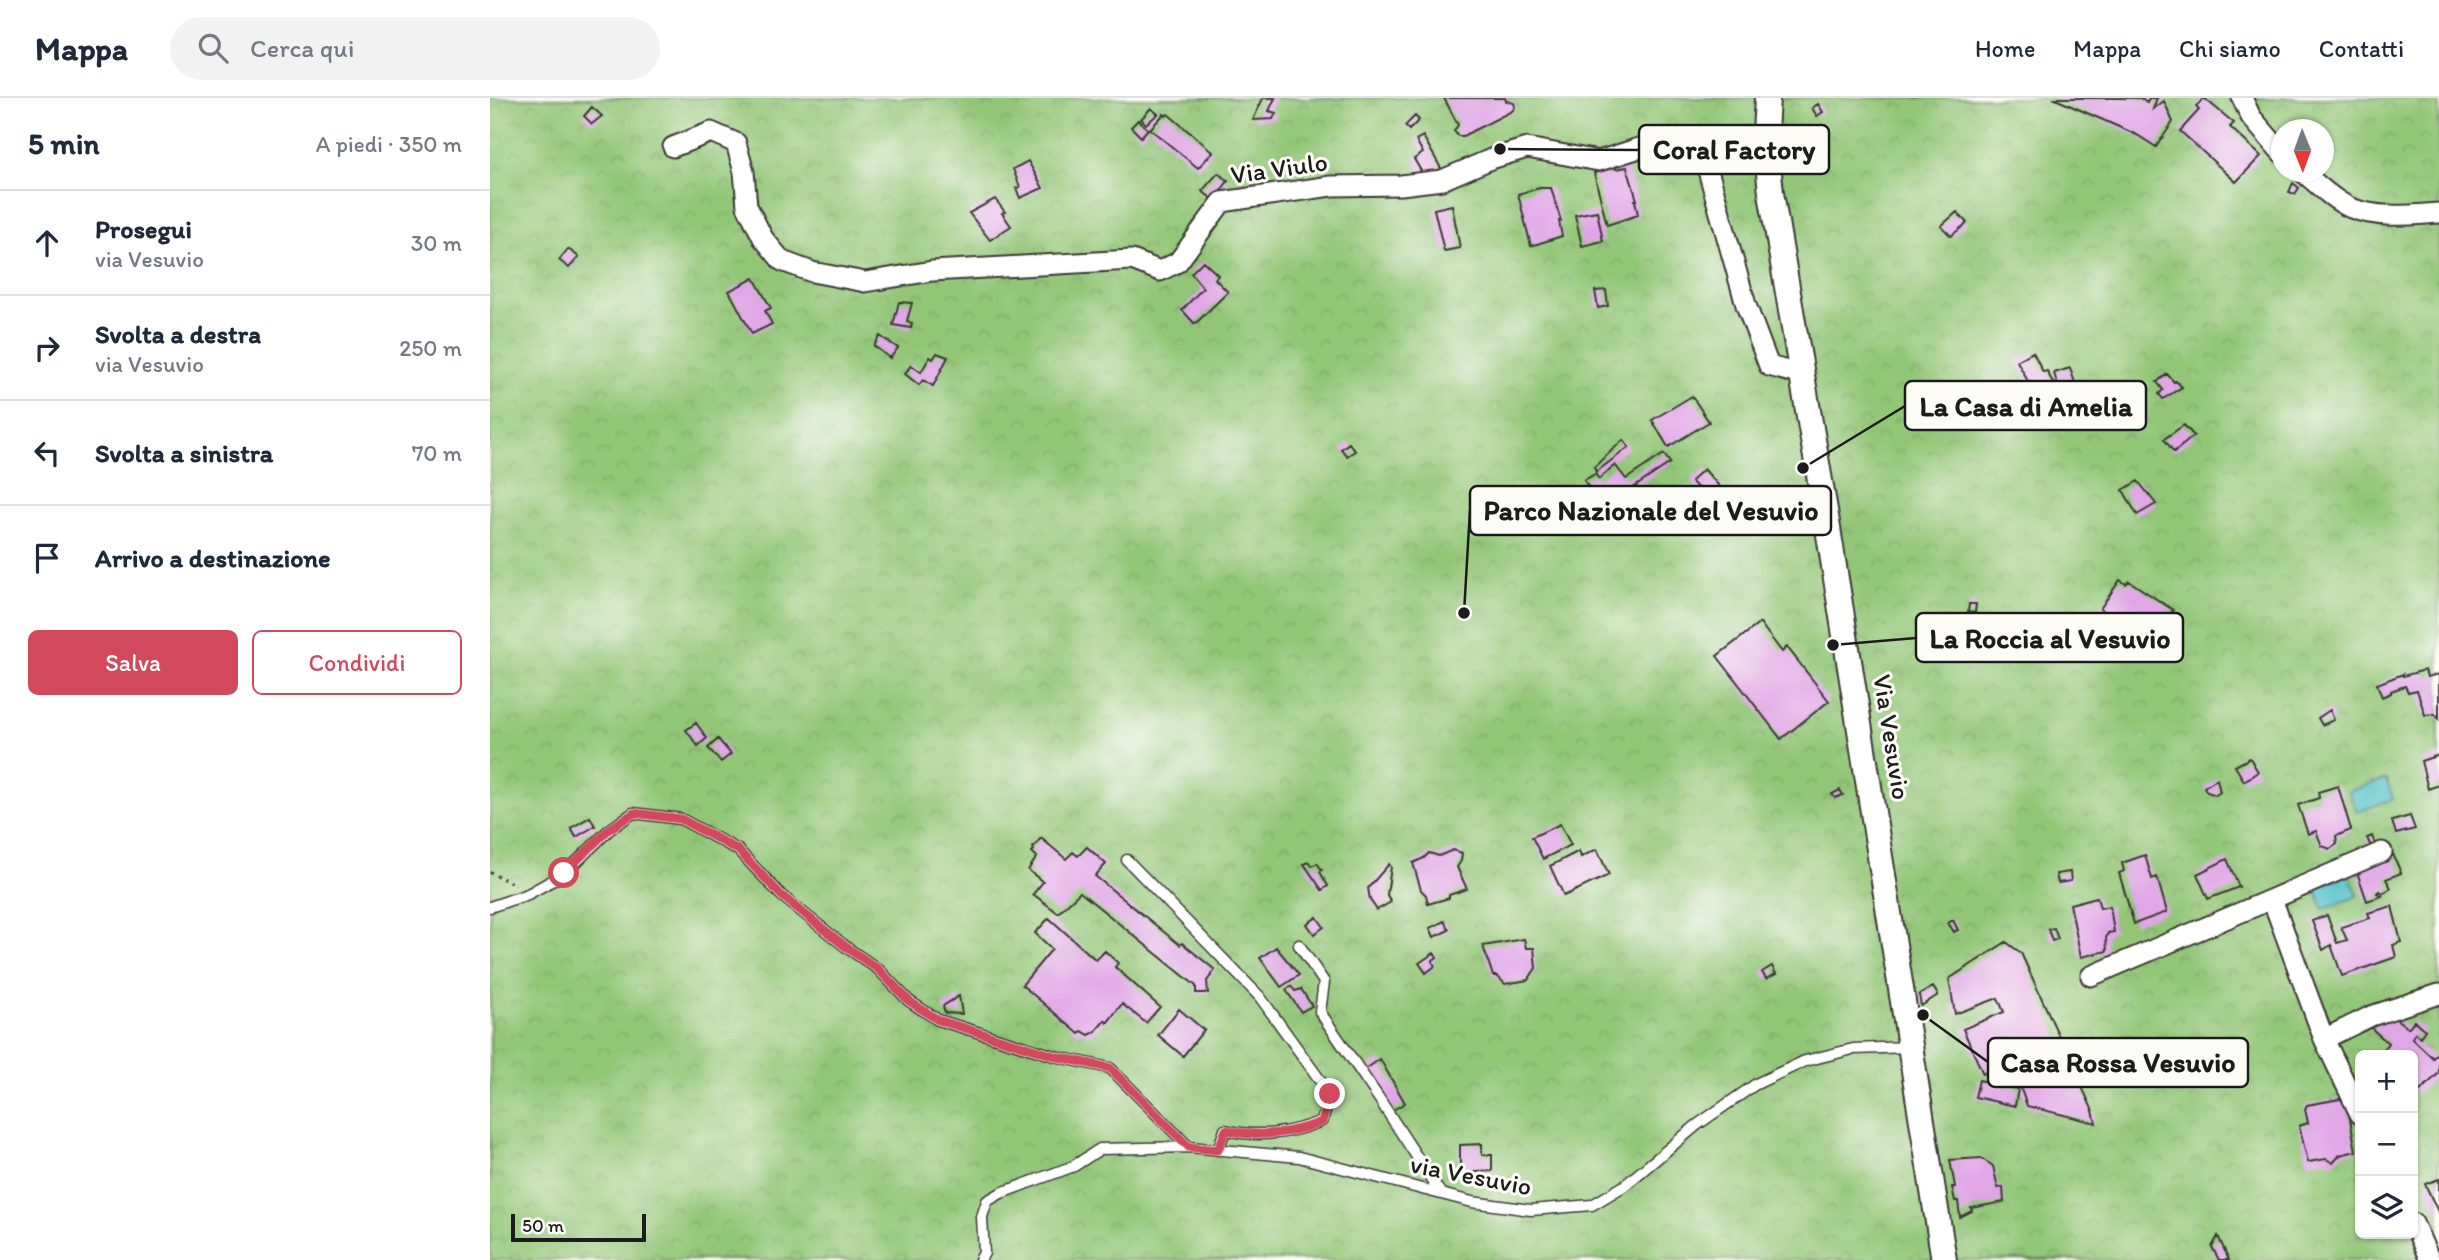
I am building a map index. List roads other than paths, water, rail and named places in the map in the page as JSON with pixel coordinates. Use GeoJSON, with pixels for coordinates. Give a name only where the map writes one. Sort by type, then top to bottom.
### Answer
{"type":"FeatureCollection","features":[{"type":"Feature","properties":{"kind":"street","name":"Via Vesuvio"},"geometry":{"type":"LineString","coordinates":[[1767,98],[1765,133],[1771,193],[1944,1260]]}},
{"type":"Feature","properties":{"kind":"street"},"geometry":{"type":"LineString","coordinates":[[2242,98],[2251,117],[2271,141]]}},
{"type":"Feature","properties":{"kind":"street","name":"Via Viulo"},"geometry":{"type":"LineString","coordinates":[[673,148],[710,132],[736,143],[744,172],[747,206],[764,238],[782,261],[811,272],[865,282],[932,271],[1132,260],[1160,271],[1178,262],[1222,202],[1331,186],[1401,185],[1442,180],[1490,159],[1527,148],[1599,161],[1664,140],[1700,142],[1746,305],[1769,366],[1802,375]]}},
{"type":"Feature","properties":{"kind":"street"},"geometry":{"type":"LineString","coordinates":[[2314,182],[2351,208],[2386,216],[2439,213]]}},
{"type":"Feature","properties":{"kind":"street"},"geometry":{"type":"LineString","coordinates":[[2091,976],[2382,852]]}},
{"type":"Feature","properties":{"kind":"street"},"geometry":{"type":"LineString","coordinates":[[2272,899],[2324,1039],[2360,1113]]}},
{"type":"Feature","properties":{"kind":"street"},"geometry":{"type":"LineString","coordinates":[[2324,1039],[2371,1016],[2439,994]]}},
{"type":"Feature","properties":{"kind":"street"},"geometry":{"type":"LineString","coordinates":[[2418,1234],[2430,1260]]}},
{"type":"Feature","properties":{"kind":"lane"},"geometry":{"type":"LineString","coordinates":[[490,907],[528,894],[564,873],[608,830],[634,813],[681,819],[738,850],[782,896],[878,969],[909,1001],[938,1020],[1058,1057],[1110,1068],[1189,1147]]}},
{"type":"Feature","properties":{"kind":"lane"},"geometry":{"type":"LineString","coordinates":[[1127,860],[1260,997],[1330,1094],[1322,1122],[1302,1129],[1251,1136],[1226,1130],[1218,1150]]}},
{"type":"Feature","properties":{"kind":"lane"},"geometry":{"type":"LineString","coordinates":[[1298,945],[1324,982],[1320,1012],[1441,1194]]}},
{"type":"Feature","properties":{"kind":"lane","name":"via Vesuvio"},"geometry":{"type":"LineString","coordinates":[[980,1260],[984,1253],[982,1217],[987,1201],[1001,1193],[1074,1166],[1100,1149],[1189,1147],[1299,1157],[1472,1202],[1531,1210],[1592,1205],[1624,1186],[1696,1125],[1756,1084],[1805,1061],[1853,1049],[1911,1047]]}},
{"type":"Feature","properties":{"kind":"water"},"geometry":{"type":"Polygon","coordinates":[[[2386,779],[2393,799],[2357,812],[2349,791],[2386,779]]]}},
{"type":"Feature","properties":{"kind":"water"},"geometry":{"type":"Polygon","coordinates":[[[2349,874],[2358,896],[2324,909],[2315,888],[2349,874]]]}},
{"type":"Feature","properties":{"kind":"place","name":"Coral Factory"},"geometry":{"type":"Point","coordinates":[1500,149]}},
{"type":"Feature","properties":{"kind":"place","name":"La Casa di Amelia"},"geometry":{"type":"Point","coordinates":[1803,468]}},
{"type":"Feature","properties":{"kind":"place","name":"Parco Nazionale del Vesuvio"},"geometry":{"type":"Point","coordinates":[1464,613]}},
{"type":"Feature","properties":{"kind":"place","name":"La Roccia al Vesuvio"},"geometry":{"type":"Point","coordinates":[1833,645]}},
{"type":"Feature","properties":{"kind":"place","name":"Casa Rossa Vesuvio"},"geometry":{"type":"Point","coordinates":[1923,1015]}}]}
